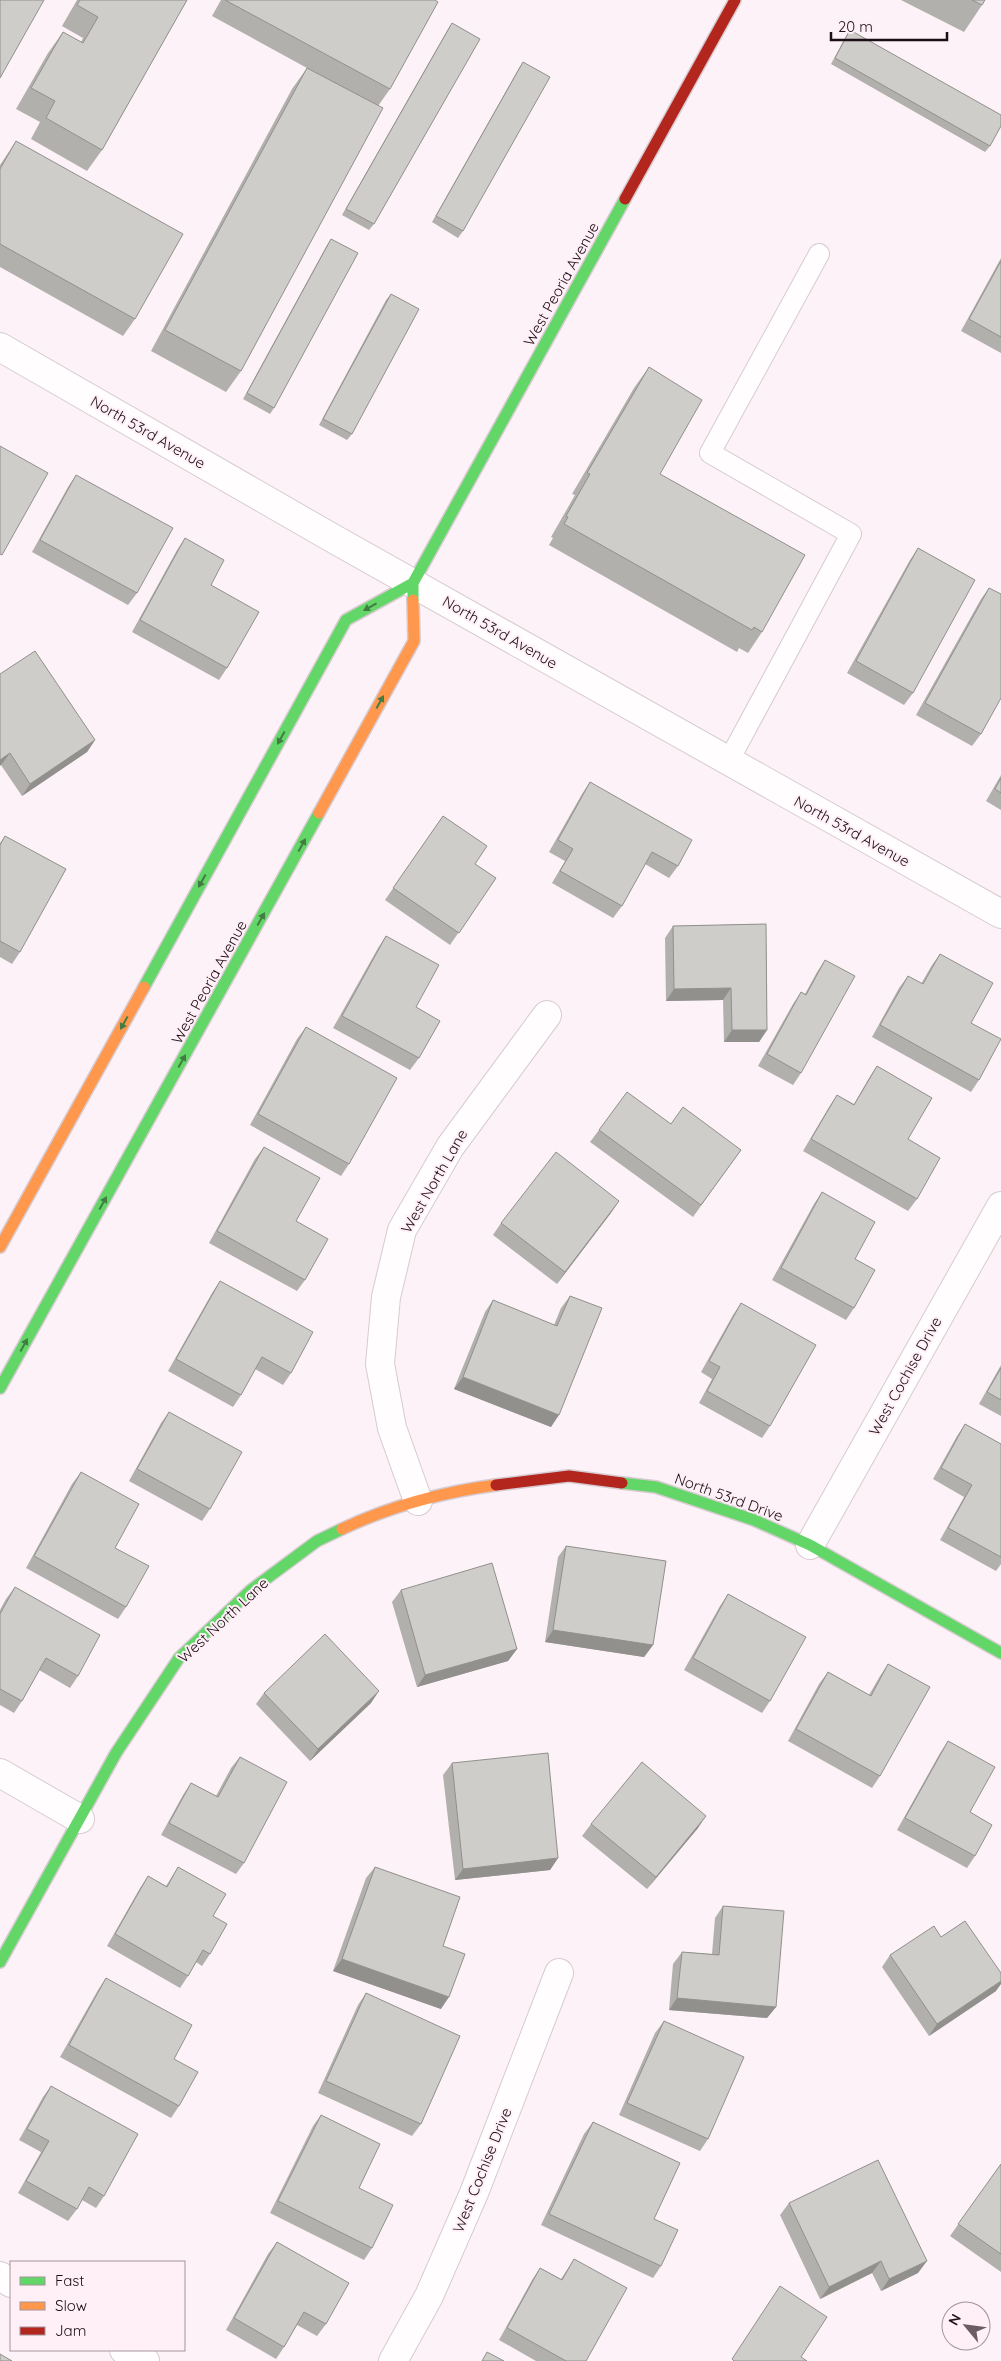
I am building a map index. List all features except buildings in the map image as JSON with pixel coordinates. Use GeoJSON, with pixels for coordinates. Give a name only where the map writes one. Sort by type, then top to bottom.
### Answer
{"type":"FeatureCollection","features":[{"type":"Feature","properties":{"kind":"main road","name":"West Peoria Avenue"},"geometry":{"type":"LineString","coordinates":[[0,1388],[414,641],[413,583],[735,0]]}},
{"type":"Feature","properties":{"kind":"main road"},"geometry":{"type":"LineString","coordinates":[[0,1247],[346,620],[413,583]]}},
{"type":"Feature","properties":{"kind":"main road","name":"North 53rd Drive"},"geometry":{"type":"LineString","coordinates":[[418,1501],[452,1492],[568,1476],[656,1487],[754,1520],[810,1546],[1001,1653]]}},
{"type":"Feature","properties":{"kind":"main road","name":"West North Lane"},"geometry":{"type":"LineString","coordinates":[[0,1962],[116,1753],[178,1658],[251,1590],[317,1541],[369,1516],[418,1501]]}},
{"type":"Feature","properties":{"kind":"street","name":"North 53rd Avenue"},"geometry":{"type":"LineString","coordinates":[[0,347],[728,762],[1001,914]]}},
{"type":"Feature","properties":{"kind":"street","name":"West North Lane"},"geometry":{"type":"LineString","coordinates":[[418,1501],[392,1428],[380,1364],[386,1298],[402,1230],[450,1147],[547,1015]]}},
{"type":"Feature","properties":{"kind":"street","name":"West Cochise Drive"},"geometry":{"type":"LineString","coordinates":[[810,1546],[1001,1206]]}},
{"type":"Feature","properties":{"kind":"street"},"geometry":{"type":"LineString","coordinates":[[0,1773],[80,1819]]}},
{"type":"Feature","properties":{"kind":"street","name":"West Cochise Drive"},"geometry":{"type":"LineString","coordinates":[[393,2361],[429,2296],[474,2193],[559,1973]]}},
{"type":"Feature","properties":{"kind":"street"},"geometry":{"type":"LineString","coordinates":[[126,2351],[145,2361]]}},
{"type":"Feature","properties":{"kind":"lane"},"geometry":{"type":"LineString","coordinates":[[728,762],[851,534],[710,452],[819,254]]}},
{"type":"Feature","properties":{"kind":"traffic: fast"},"geometry":{"type":"LineString","coordinates":[[413,600],[413,583],[625,199]]}},
{"type":"Feature","properties":{"kind":"traffic: fast"},"geometry":{"type":"LineString","coordinates":[[144,987],[346,620],[413,583]]}},
{"type":"Feature","properties":{"kind":"traffic: fast"},"geometry":{"type":"LineString","coordinates":[[0,1388],[319,813]]}},
{"type":"Feature","properties":{"kind":"traffic: fast"},"geometry":{"type":"LineString","coordinates":[[622,1483],[656,1487],[754,1520],[810,1545],[1001,1653]]}},
{"type":"Feature","properties":{"kind":"traffic: fast"},"geometry":{"type":"LineString","coordinates":[[0,1962],[116,1753],[179,1658],[251,1590],[317,1541],[342,1529]]}},
{"type":"Feature","properties":{"kind":"traffic: slow"},"geometry":{"type":"LineString","coordinates":[[319,813],[414,641],[413,600]]}},
{"type":"Feature","properties":{"kind":"traffic: slow"},"geometry":{"type":"LineString","coordinates":[[0,1247],[144,987]]}},
{"type":"Feature","properties":{"kind":"traffic: slow"},"geometry":{"type":"LineString","coordinates":[[342,1529],[379,1513],[418,1501],[496,1485]]}},
{"type":"Feature","properties":{"kind":"traffic: jam"},"geometry":{"type":"LineString","coordinates":[[625,199],[735,0]]}},
{"type":"Feature","properties":{"kind":"traffic: jam"},"geometry":{"type":"LineString","coordinates":[[496,1485],[569,1476],[622,1483]]}}]}
